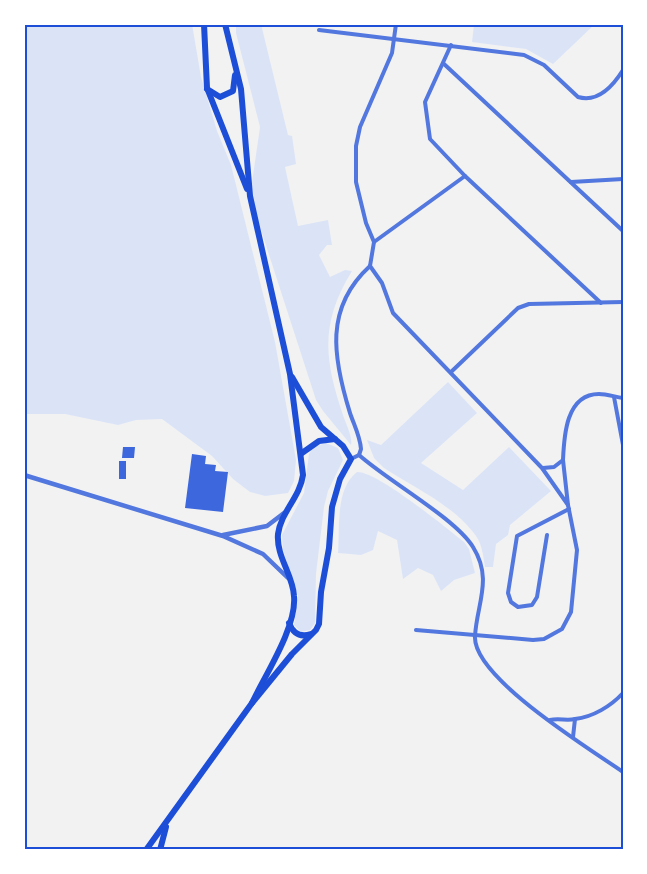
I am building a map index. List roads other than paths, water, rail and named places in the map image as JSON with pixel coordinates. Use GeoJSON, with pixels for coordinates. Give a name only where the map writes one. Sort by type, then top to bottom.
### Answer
{"type":"FeatureCollection","features":[{"type":"Feature","properties":{"kind":"main road"},"geometry":{"type":"LineString","coordinates":[[204,24],[207,88],[250,196]]}},
{"type":"Feature","properties":{"kind":"main road"},"geometry":{"type":"LineString","coordinates":[[225,24],[243,103],[250,196],[290,374],[302,453],[302,485],[279,530],[278,539],[291,583],[294,604],[289,623],[252,703]]}},
{"type":"Feature","properties":{"kind":"main road"},"geometry":{"type":"LineString","coordinates":[[207,88],[220,97],[228,95],[235,86],[235,69]]}},
{"type":"Feature","properties":{"kind":"main road"},"geometry":{"type":"LineString","coordinates":[[146,850],[252,703],[319,624],[332,507],[340,479],[351,459],[348,451],[321,427],[290,374]]}},
{"type":"Feature","properties":{"kind":"main road"},"geometry":{"type":"LineString","coordinates":[[302,453],[319,441],[336,439]]}},
{"type":"Feature","properties":{"kind":"main road"},"geometry":{"type":"LineString","coordinates":[[289,623],[296,633],[302,636],[316,630]]}},
{"type":"Feature","properties":{"kind":"main road"},"geometry":{"type":"LineString","coordinates":[[160,850],[169,821]]}},
{"type":"Feature","properties":{"kind":"street"},"geometry":{"type":"LineString","coordinates":[[359,455],[360,442],[339,365],[336,321],[349,290],[370,266],[374,242],[366,223],[356,182],[356,146],[360,127],[396,40],[396,24]]}},
{"type":"Feature","properties":{"kind":"street"},"geometry":{"type":"LineString","coordinates":[[319,30],[524,55],[544,65],[578,97],[585,99],[598,97],[623,70]]}},
{"type":"Feature","properties":{"kind":"street"},"geometry":{"type":"LineString","coordinates":[[451,45],[425,102],[427,129],[437,148],[601,303]]}},
{"type":"Feature","properties":{"kind":"street"},"geometry":{"type":"LineString","coordinates":[[444,64],[623,231]]}},
{"type":"Feature","properties":{"kind":"street"},"geometry":{"type":"LineString","coordinates":[[374,242],[465,176]]}},
{"type":"Feature","properties":{"kind":"street"},"geometry":{"type":"LineString","coordinates":[[570,182],[623,178]]}},
{"type":"Feature","properties":{"kind":"street"},"geometry":{"type":"LineString","coordinates":[[370,266],[382,283],[393,313],[542,468],[568,507]]}},
{"type":"Feature","properties":{"kind":"street"},"geometry":{"type":"LineString","coordinates":[[451,372],[518,308],[529,304],[623,302]]}},
{"type":"Feature","properties":{"kind":"street"},"geometry":{"type":"LineString","coordinates":[[416,630],[544,639],[562,629],[571,612],[577,550],[568,507],[563,460],[567,423],[579,402],[598,394],[623,398]]}},
{"type":"Feature","properties":{"kind":"street"},"geometry":{"type":"LineString","coordinates":[[614,397],[623,445]]}},
{"type":"Feature","properties":{"kind":"street"},"geometry":{"type":"LineString","coordinates":[[351,459],[359,455]]}},
{"type":"Feature","properties":{"kind":"street"},"geometry":{"type":"LineString","coordinates":[[359,455],[447,521],[472,545],[484,580],[484,596],[475,635],[482,661],[528,705],[623,772]]}},
{"type":"Feature","properties":{"kind":"street"},"geometry":{"type":"LineString","coordinates":[[542,468],[554,466],[563,460]]}},
{"type":"Feature","properties":{"kind":"street"},"geometry":{"type":"LineString","coordinates":[[24,475],[223,536],[263,554],[281,569],[291,583]]}},
{"type":"Feature","properties":{"kind":"street"},"geometry":{"type":"LineString","coordinates":[[547,535],[535,601],[528,607],[518,608],[510,602],[508,593],[517,536],[568,507]]}},
{"type":"Feature","properties":{"kind":"street"},"geometry":{"type":"LineString","coordinates":[[223,536],[267,526],[289,510]]}},
{"type":"Feature","properties":{"kind":"street"},"geometry":{"type":"LineString","coordinates":[[550,720],[575,719],[606,707],[623,693]]}},
{"type":"Feature","properties":{"kind":"street"},"geometry":{"type":"LineString","coordinates":[[573,737],[575,719]]}}]}
